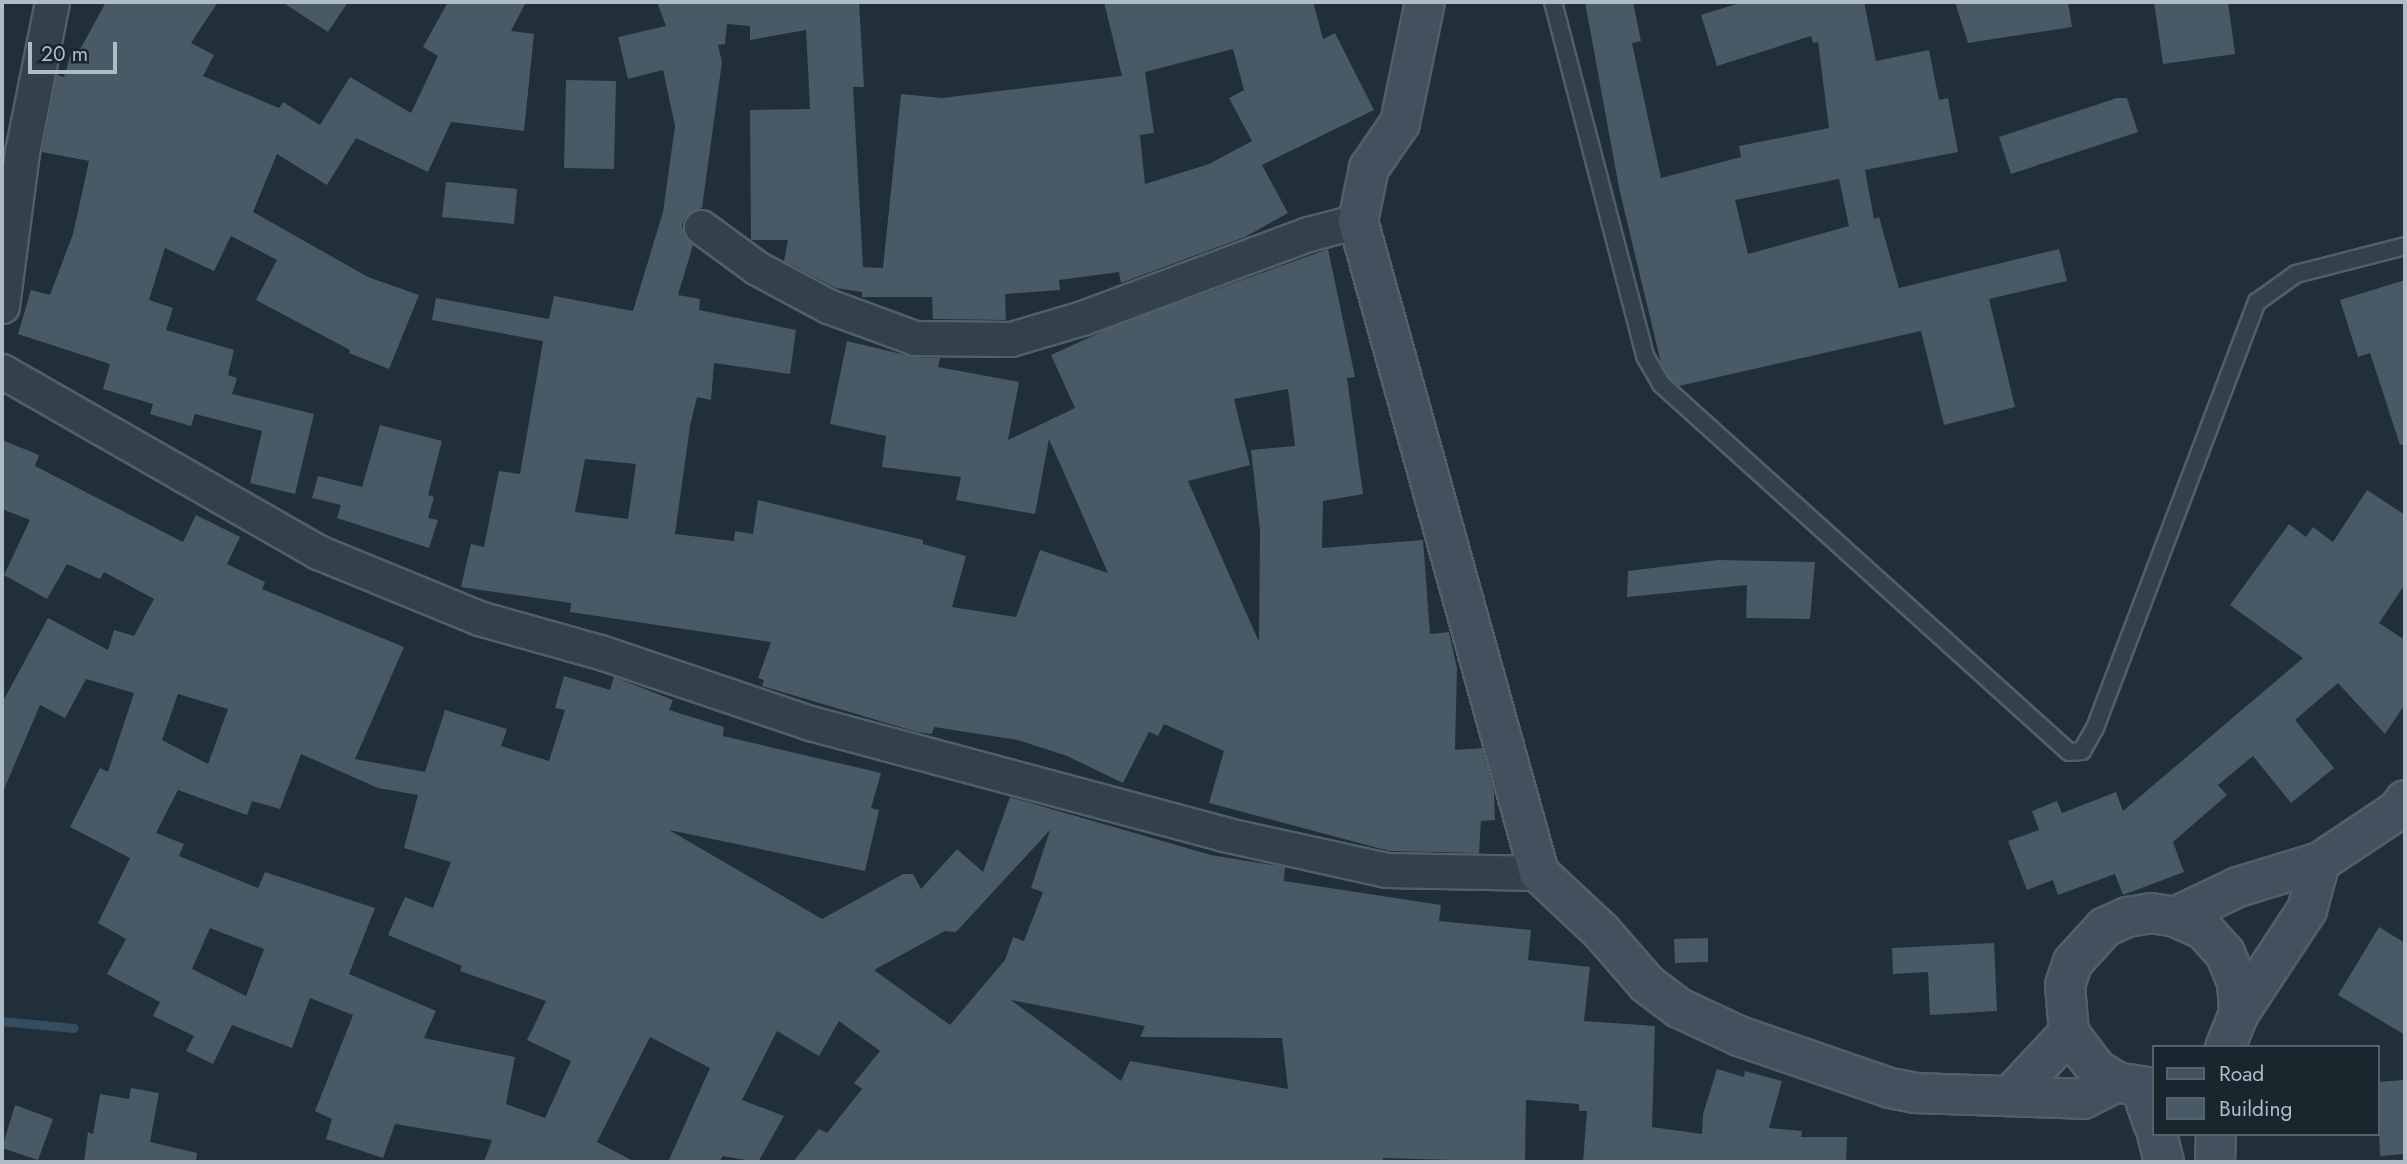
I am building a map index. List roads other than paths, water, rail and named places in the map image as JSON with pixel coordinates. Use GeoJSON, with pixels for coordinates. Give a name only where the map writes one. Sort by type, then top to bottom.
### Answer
{"type":"FeatureCollection","features":[{"type":"Feature","properties":{"kind":"main road"},"geometry":{"type":"LineString","coordinates":[[1425,2],[1400,123],[1369,168],[1358,221],[1539,873],[1601,931],[1647,984],[1714,1026],[1889,1088],[2083,1099],[2141,1095]]}},
{"type":"Feature","properties":{"kind":"main road"},"geometry":{"type":"LineString","coordinates":[[2175,917],[2238,887],[2320,862],[2403,808]]}},
{"type":"Feature","properties":{"kind":"main road"},"geometry":{"type":"LineString","coordinates":[[2232,1030],[2307,910],[2320,862]]}},
{"type":"Feature","properties":{"kind":"main road"},"geometry":{"type":"LineString","coordinates":[[2141,1095],[2088,1062],[2069,1033],[2064,985],[2086,942],[2127,917],[2175,917],[2204,930],[2225,953],[2237,982],[2232,1030]]}},
{"type":"Feature","properties":{"kind":"main road"},"geometry":{"type":"LineString","coordinates":[[2011,1095],[2069,1033]]}},
{"type":"Feature","properties":{"kind":"main road"},"geometry":{"type":"LineString","coordinates":[[2158,1136],[2164,1162]]}},
{"type":"Feature","properties":{"kind":"main road"},"geometry":{"type":"LineString","coordinates":[[2215,1162],[2216,1136]]}},
{"type":"Feature","properties":{"kind":"street"},"geometry":{"type":"LineString","coordinates":[[2,306],[22,152],[52,2]]}},
{"type":"Feature","properties":{"kind":"street"},"geometry":{"type":"LineString","coordinates":[[701,228],[769,275],[828,306],[915,338],[1011,338],[1082,318],[1308,234],[1358,221]]}},
{"type":"Feature","properties":{"kind":"street"},"geometry":{"type":"LineString","coordinates":[[2,372],[318,552],[479,618],[600,652],[810,723],[1237,838],[1387,870],[1539,873]]}},
{"type":"Feature","properties":{"kind":"lane"},"geometry":{"type":"LineString","coordinates":[[1553,2],[1645,356],[1661,384],[2070,752],[2082,751],[2095,728],[2257,302],[2296,274],[2405,246]]}},
{"type":"Feature","properties":{"kind":"waterway"},"geometry":{"type":"LineString","coordinates":[[2,1021],[74,1028]]}}]}
